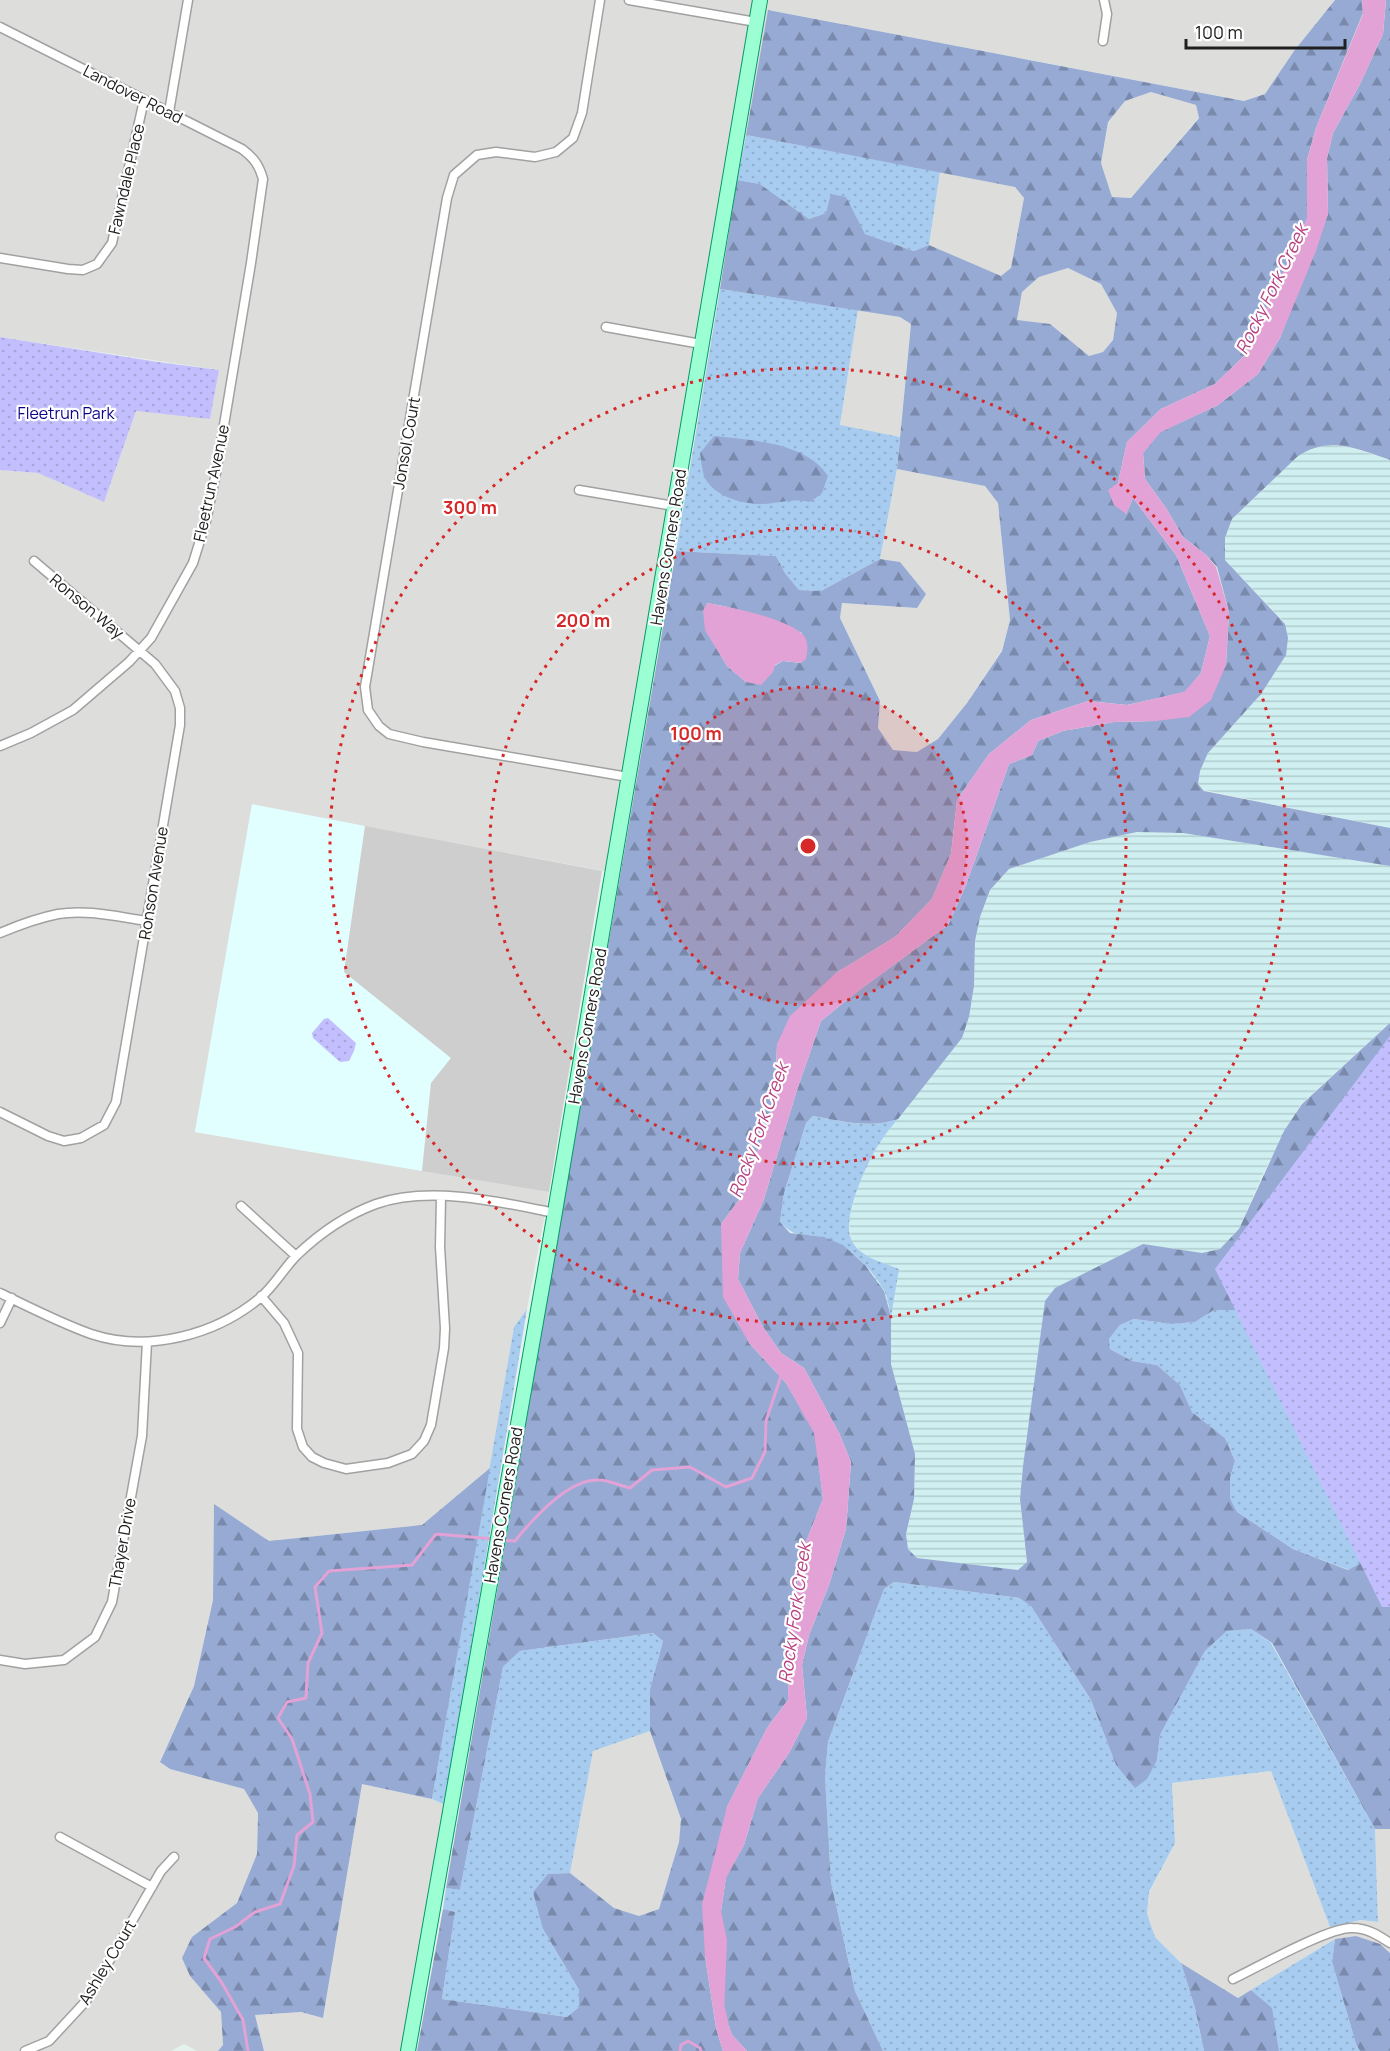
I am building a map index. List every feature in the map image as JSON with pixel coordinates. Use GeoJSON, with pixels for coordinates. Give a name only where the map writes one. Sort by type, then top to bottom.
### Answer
{"type":"FeatureCollection","features":[{"type":"Feature","properties":{"kind":"main road","name":"Havens Corners Road"},"geometry":{"type":"LineString","coordinates":[[408,2051],[555,1213],[760,0]]}},
{"type":"Feature","properties":{"kind":"street"},"geometry":{"type":"LineString","coordinates":[[169,112],[188,0]]}},
{"type":"Feature","properties":{"kind":"street","name":"Jonsol Court"},"geometry":{"type":"LineString","coordinates":[[600,0],[582,113],[573,138],[556,152],[535,157],[496,152],[477,155],[454,175],[447,198],[365,687],[368,710],[379,726],[389,734],[423,742],[628,777]]}},
{"type":"Feature","properties":{"kind":"street"},"geometry":{"type":"LineString","coordinates":[[629,0],[756,22]]}},
{"type":"Feature","properties":{"kind":"street"},"geometry":{"type":"LineString","coordinates":[[1103,41],[1107,14],[1104,0]]}},
{"type":"Feature","properties":{"kind":"street","name":"Landover Road"},"geometry":{"type":"LineString","coordinates":[[0,29],[242,149],[260,168]]}},
{"type":"Feature","properties":{"kind":"street","name":"Fawndale Place"},"geometry":{"type":"LineString","coordinates":[[0,258],[83,270],[97,264],[112,243],[144,100]]}},
{"type":"Feature","properties":{"kind":"street","name":"Fleetrun Avenue"},"geometry":{"type":"LineString","coordinates":[[0,746],[31,733],[73,710],[129,662],[150,638],[193,563],[206,522],[263,190],[260,168]]}},
{"type":"Feature","properties":{"kind":"street"},"geometry":{"type":"LineString","coordinates":[[606,327],[701,344]]}},
{"type":"Feature","properties":{"kind":"street"},"geometry":{"type":"LineString","coordinates":[[579,490],[674,506]]}},
{"type":"Feature","properties":{"kind":"street","name":"Ronson Way"},"geometry":{"type":"LineString","coordinates":[[34,561],[140,651]]}},
{"type":"Feature","properties":{"kind":"street","name":"Ronson Avenue"},"geometry":{"type":"LineString","coordinates":[[0,1112],[48,1136],[64,1141],[81,1138],[104,1125],[117,1097],[180,725],[180,708],[175,691],[155,664],[140,651]]}},
{"type":"Feature","properties":{"kind":"street"},"geometry":{"type":"LineString","coordinates":[[0,933],[26,922],[60,914],[99,914],[147,921]]}},
{"type":"Feature","properties":{"kind":"street"},"geometry":{"type":"LineString","coordinates":[[0,1293],[92,1334],[147,1342],[189,1335],[222,1323],[261,1296],[296,1256],[345,1217],[378,1203],[418,1195],[472,1199],[555,1213]]}},
{"type":"Feature","properties":{"kind":"street"},"geometry":{"type":"LineString","coordinates":[[261,1296],[285,1323],[297,1353],[297,1429],[303,1447],[312,1457],[324,1464],[346,1468],[388,1463],[412,1454],[424,1441],[431,1425],[444,1348],[440,1247],[441,1197]]}},
{"type":"Feature","properties":{"kind":"street"},"geometry":{"type":"LineString","coordinates":[[241,1206],[296,1256]]}},
{"type":"Feature","properties":{"kind":"street"},"geometry":{"type":"LineString","coordinates":[[0,1323],[12,1299]]}},
{"type":"Feature","properties":{"kind":"street","name":"Thayer Drive"},"geometry":{"type":"LineString","coordinates":[[0,1660],[25,1664],[64,1660],[95,1637],[103,1620],[111,1602],[142,1436],[147,1342]]}},
{"type":"Feature","properties":{"kind":"street"},"geometry":{"type":"LineString","coordinates":[[60,1837],[152,1887]]}},
{"type":"Feature","properties":{"kind":"street","name":"Ashley Court"},"geometry":{"type":"LineString","coordinates":[[25,2051],[49,2041],[86,2001],[161,1871],[174,1857]]}},
{"type":"Feature","properties":{"kind":"street"},"geometry":{"type":"LineString","coordinates":[[1233,1979],[1340,1930],[1351,1928],[1372,1932],[1390,1943]]}},
{"type":"Feature","properties":{"kind":"shaded area"},"geometry":{"type":"Polygon","coordinates":[[[0,0],[1335,0],[1294,51],[1265,94],[1244,101],[769,10],[737,180],[620,874],[252,805],[195,1132],[549,1192],[527,1309],[514,1327],[490,1468],[422,1525],[269,1541],[214,1505],[213,1600],[194,1686],[160,1761],[170,1769],[244,1789],[258,1813],[257,1854],[237,1903],[192,1937],[190,1976],[221,2012],[223,2045],[218,2051],[197,2051],[184,2044],[171,2051],[0,2051],[0,470],[38,473],[104,502],[136,411],[210,418],[219,370],[0,337],[0,0]]]}},
{"type":"Feature","properties":{"kind":"shaded area"},"geometry":{"type":"Polygon","coordinates":[[[1151,92],[1196,105],[1199,117],[1131,198],[1112,197],[1101,163],[1108,122],[1125,101],[1151,92]]]}},
{"type":"Feature","properties":{"kind":"shaded area"},"geometry":{"type":"Polygon","coordinates":[[[746,135],[940,172],[929,245],[914,251],[865,234],[826,213],[809,219],[760,184],[737,180],[746,135]]]}},
{"type":"Feature","properties":{"kind":"shaded area"},"geometry":{"type":"Polygon","coordinates":[[[940,172],[1015,187],[1024,198],[1011,268],[1001,277],[929,245],[940,172]]]}},
{"type":"Feature","properties":{"kind":"shaded area"},"geometry":{"type":"Polygon","coordinates":[[[1068,268],[1101,284],[1117,313],[1113,340],[1103,352],[1089,356],[1017,320],[1022,292],[1039,277],[1068,268]]]}},
{"type":"Feature","properties":{"kind":"shaded area"},"geometry":{"type":"Polygon","coordinates":[[[720,289],[858,310],[840,425],[900,437],[897,469],[880,559],[821,591],[799,590],[785,573],[776,556],[676,551],[720,289]]]}},
{"type":"Feature","properties":{"kind":"shaded area"},"geometry":{"type":"Polygon","coordinates":[[[858,310],[901,317],[911,324],[900,437],[840,426],[858,310]]]}},
{"type":"Feature","properties":{"kind":"shaded area"},"geometry":{"type":"Polygon","coordinates":[[[1327,445],[1349,447],[1390,460],[1390,828],[1204,790],[1198,784],[1200,771],[1208,753],[1261,694],[1285,623],[1225,560],[1225,538],[1232,519],[1297,457],[1308,449],[1327,445]]]}},
{"type":"Feature","properties":{"kind":"shaded area"},"geometry":{"type":"Polygon","coordinates":[[[897,469],[985,486],[998,503],[1010,620],[1002,650],[967,703],[938,739],[917,752],[893,750],[878,728],[880,701],[840,618],[842,603],[917,608],[900,562],[880,559],[897,469]]]}},
{"type":"Feature","properties":{"kind":"shaded area"},"geometry":{"type":"Polygon","coordinates":[[[252,804],[365,826],[344,972],[451,1058],[431,1083],[422,1171],[195,1132],[252,804]]]}},
{"type":"Feature","properties":{"kind":"shaded area"},"geometry":{"type":"Polygon","coordinates":[[[365,826],[602,871],[549,1192],[422,1171],[431,1083],[451,1058],[344,972],[365,826]]]}},
{"type":"Feature","properties":{"kind":"shaded area"},"geometry":{"type":"Polygon","coordinates":[[[1137,832],[1183,833],[1390,866],[1390,1023],[1301,1104],[1263,1174],[1239,1229],[1220,1249],[1202,1253],[1143,1244],[1045,1301],[1020,1499],[1027,1563],[1018,1570],[917,1558],[908,1549],[906,1534],[914,1499],[915,1454],[891,1364],[891,1317],[865,1256],[851,1240],[849,1220],[859,1180],[881,1140],[962,1038],[969,1017],[974,986],[975,941],[980,917],[990,890],[1009,869],[1090,842],[1137,832]]]}},
{"type":"Feature","properties":{"kind":"shaded area"},"geometry":{"type":"Polygon","coordinates":[[[813,1116],[866,1124],[898,1119],[883,1138],[869,1162],[852,1205],[849,1231],[852,1241],[861,1252],[872,1259],[899,1269],[891,1317],[884,1290],[848,1250],[821,1237],[790,1231],[780,1222],[784,1193],[806,1123],[813,1116]]]}},
{"type":"Feature","properties":{"kind":"shaded area"},"geometry":{"type":"Polygon","coordinates":[[[527,1309],[445,1805],[432,1799],[514,1327],[527,1309]]]}},
{"type":"Feature","properties":{"kind":"shaded area"},"geometry":{"type":"Polygon","coordinates":[[[1214,1310],[1254,1310],[1367,1560],[1349,1570],[1293,1549],[1237,1512],[1230,1498],[1230,1478],[1235,1461],[1225,1438],[1192,1412],[1180,1385],[1157,1365],[1132,1361],[1110,1349],[1109,1339],[1120,1325],[1134,1319],[1172,1324],[1195,1322],[1214,1310]]]}},
{"type":"Feature","properties":{"kind":"shaded area"},"geometry":{"type":"Polygon","coordinates":[[[894,1582],[1019,1598],[1031,1606],[1091,1700],[1116,1765],[1157,1760],[1160,1735],[1205,1651],[1227,1631],[1251,1629],[1271,1643],[1375,1829],[1378,1922],[1361,1920],[1330,1927],[1271,1771],[1172,1783],[1175,1843],[1149,1892],[1147,1914],[1155,1937],[1181,1963],[1195,2008],[1204,2051],[883,2051],[855,1991],[831,1882],[825,1776],[828,1742],[884,1589],[894,1582]]]}},
{"type":"Feature","properties":{"kind":"shaded area"},"geometry":{"type":"Polygon","coordinates":[[[653,1633],[663,1641],[650,1689],[650,1731],[593,1751],[570,1873],[549,1874],[543,1929],[579,1990],[579,2007],[567,2017],[442,1999],[455,1912],[443,1909],[446,1888],[460,1890],[503,1667],[520,1651],[653,1633]]]}},
{"type":"Feature","properties":{"kind":"shaded area"},"geometry":{"type":"Polygon","coordinates":[[[650,1731],[681,1820],[679,1842],[659,1909],[639,1916],[614,1908],[570,1873],[593,1750],[650,1731]]]}},
{"type":"Feature","properties":{"kind":"shaded area"},"geometry":{"type":"Polygon","coordinates":[[[1271,1771],[1330,1927],[1361,1920],[1378,1922],[1375,1829],[1390,1829],[1390,1953],[1380,1944],[1335,1939],[1238,1998],[1181,1963],[1155,1937],[1147,1914],[1149,1893],[1175,1843],[1172,1783],[1271,1771]]]}},
{"type":"Feature","properties":{"kind":"shaded area"},"geometry":{"type":"Polygon","coordinates":[[[362,1783],[432,1799],[445,1805],[402,2051],[264,2051],[255,2015],[301,2012],[323,2018],[362,1783]]]}},
{"type":"Feature","properties":{"kind":"shaded area"},"geometry":{"type":"Polygon","coordinates":[[[1335,1939],[1332,1962],[1360,2051],[1279,2051],[1271,2008],[1251,1990],[1335,1939]]]}},
{"type":"Feature","properties":{"kind":"green space"},"geometry":{"type":"Polygon","coordinates":[[[1335,0],[1362,0],[1363,13],[1316,128],[1307,160],[1307,219],[1244,356],[1215,384],[1161,409],[1127,442],[1118,483],[1126,514],[1133,498],[1176,555],[1210,636],[1201,673],[1185,692],[1127,705],[1088,701],[1031,720],[989,754],[957,800],[951,854],[932,899],[895,937],[836,973],[777,1044],[775,1100],[742,1196],[721,1224],[749,1343],[786,1383],[815,1433],[823,1499],[804,1547],[789,1625],[788,1700],[767,1728],[727,1807],[705,1956],[716,2028],[723,2051],[417,2051],[443,1909],[455,1912],[442,1999],[567,2017],[579,2007],[579,1990],[543,1929],[533,1892],[548,1874],[570,1873],[614,1908],[639,1916],[659,1909],[679,1842],[681,1819],[650,1731],[650,1689],[663,1641],[653,1633],[520,1651],[503,1667],[460,1890],[446,1888],[676,551],[776,556],[785,573],[799,590],[821,591],[880,559],[900,562],[926,594],[917,608],[842,603],[840,618],[880,701],[878,728],[893,750],[917,752],[938,739],[967,703],[1002,651],[1010,620],[998,503],[985,486],[897,469],[911,324],[900,317],[720,289],[737,180],[760,184],[809,219],[826,213],[831,194],[846,197],[865,234],[914,251],[929,245],[1001,276],[1011,268],[1024,198],[1015,187],[746,135],[768,10],[1244,101],[1265,94],[1294,51],[1335,0]],[[1151,92],[1125,101],[1108,122],[1101,163],[1112,197],[1131,198],[1199,118],[1196,105],[1151,92]],[[1068,268],[1039,277],[1022,292],[1017,320],[1050,324],[1089,356],[1103,352],[1113,340],[1117,313],[1101,284],[1068,268]],[[707,603],[705,629],[727,666],[746,682],[783,661],[801,663],[802,633],[767,618],[707,603]]]}},
{"type":"Feature","properties":{"kind":"green space"},"geometry":{"type":"Polygon","coordinates":[[[1386,0],[1390,0],[1390,460],[1343,446],[1331,445],[1309,450],[1297,457],[1232,519],[1225,538],[1225,560],[1285,624],[1288,638],[1286,655],[1261,694],[1208,753],[1200,771],[1198,784],[1204,791],[1390,828],[1390,866],[1183,833],[1137,832],[1090,842],[1009,869],[990,890],[980,917],[975,941],[974,986],[969,1017],[962,1038],[898,1119],[866,1124],[813,1116],[806,1123],[784,1193],[780,1222],[790,1233],[824,1237],[843,1245],[865,1265],[884,1291],[891,1317],[891,1364],[915,1454],[914,1499],[906,1534],[908,1549],[917,1558],[1018,1570],[1027,1562],[1020,1499],[1045,1301],[1055,1288],[1143,1244],[1202,1253],[1220,1249],[1239,1229],[1284,1131],[1302,1104],[1390,1023],[1390,1829],[1375,1829],[1272,1643],[1251,1629],[1227,1631],[1205,1651],[1160,1735],[1157,1760],[1147,1779],[1135,1788],[1116,1765],[1091,1700],[1031,1606],[1019,1598],[894,1582],[884,1589],[828,1742],[825,1776],[831,1882],[855,1991],[883,2051],[747,2051],[732,2035],[724,2014],[721,1911],[726,1877],[744,1845],[758,1798],[789,1753],[807,1718],[802,1665],[809,1635],[829,1585],[846,1529],[851,1462],[839,1433],[804,1368],[781,1353],[763,1327],[738,1279],[740,1253],[764,1199],[796,1093],[821,1021],[948,925],[966,885],[1009,764],[1032,755],[1038,741],[1063,731],[1114,722],[1156,721],[1226,665],[1229,612],[1217,567],[1205,554],[1183,537],[1145,479],[1143,453],[1160,432],[1218,405],[1258,374],[1280,338],[1328,214],[1327,158],[1333,133],[1360,84],[1383,34],[1386,0]],[[1214,1310],[1195,1322],[1172,1324],[1134,1319],[1120,1325],[1109,1339],[1110,1349],[1132,1361],[1157,1365],[1180,1385],[1192,1412],[1225,1438],[1235,1461],[1230,1478],[1230,1498],[1237,1512],[1293,1549],[1348,1570],[1367,1560],[1254,1310],[1214,1310]]]}},
{"type":"Feature","properties":{"kind":"green space","name":"Fleetrun Park"},"geometry":{"type":"Polygon","coordinates":[[[0,337],[219,370],[210,419],[136,411],[104,502],[38,473],[0,470],[0,337]]]}},
{"type":"Feature","properties":{"kind":"green space"},"geometry":{"type":"Polygon","coordinates":[[[714,436],[760,441],[792,449],[806,456],[828,476],[822,493],[810,502],[764,504],[734,500],[724,496],[709,484],[702,467],[700,453],[714,436]]]}},
{"type":"Feature","properties":{"kind":"green space"},"geometry":{"type":"Polygon","coordinates":[[[328,1018],[356,1043],[349,1061],[340,1062],[313,1038],[312,1033],[324,1019],[328,1018]]]}},
{"type":"Feature","properties":{"kind":"green space"},"geometry":{"type":"Polygon","coordinates":[[[1390,1036],[1390,1607],[1382,1607],[1215,1269],[1390,1036]]]}},
{"type":"Feature","properties":{"kind":"green space"},"geometry":{"type":"Polygon","coordinates":[[[490,1468],[432,1799],[362,1784],[323,2018],[301,2012],[255,2015],[264,2051],[218,2051],[223,2045],[221,2012],[190,1976],[182,1958],[192,1937],[237,1903],[257,1854],[258,1813],[244,1789],[170,1769],[160,1762],[194,1686],[213,1600],[214,1504],[269,1541],[422,1525],[490,1468]]]}},
{"type":"Feature","properties":{"kind":"green space"},"geometry":{"type":"Polygon","coordinates":[[[1356,1936],[1380,1944],[1390,1953],[1390,2051],[1360,2051],[1356,2044],[1332,1962],[1335,1939],[1356,1936]]]}},
{"type":"Feature","properties":{"kind":"green space"},"geometry":{"type":"Polygon","coordinates":[[[1181,1963],[1238,1998],[1251,1990],[1272,2008],[1279,2051],[1204,2051],[1195,2008],[1181,1963]]]}},
{"type":"Feature","properties":{"kind":"water"},"geometry":{"type":"Polygon","coordinates":[[[1362,0],[1386,0],[1383,34],[1360,84],[1333,133],[1327,158],[1328,214],[1316,251],[1280,338],[1258,374],[1218,405],[1161,432],[1143,453],[1145,479],[1183,537],[1205,554],[1216,567],[1229,612],[1226,665],[1211,700],[1189,717],[1114,722],[1063,731],[1038,741],[1032,755],[1009,764],[966,885],[948,925],[821,1021],[796,1093],[764,1199],[740,1253],[738,1279],[763,1327],[781,1353],[804,1368],[839,1433],[851,1462],[846,1529],[829,1585],[809,1635],[802,1665],[807,1718],[789,1753],[758,1798],[744,1845],[726,1878],[721,1911],[727,1940],[724,2014],[732,2035],[747,2051],[723,2051],[716,2028],[705,1956],[702,1904],[727,1807],[767,1728],[788,1700],[789,1625],[804,1547],[823,1499],[814,1433],[786,1383],[749,1343],[723,1297],[721,1224],[742,1196],[775,1100],[777,1044],[790,1016],[836,973],[895,937],[932,899],[951,854],[957,800],[989,754],[1031,720],[1088,701],[1127,705],[1184,692],[1201,673],[1210,636],[1176,555],[1133,498],[1126,514],[1114,505],[1108,490],[1118,483],[1127,442],[1161,409],[1215,384],[1244,356],[1307,219],[1307,160],[1316,128],[1363,14],[1362,0]]]}},
{"type":"Feature","properties":{"kind":"water"},"geometry":{"type":"Polygon","coordinates":[[[707,603],[756,614],[793,628],[807,641],[806,659],[801,663],[783,661],[775,665],[773,672],[761,685],[746,682],[727,666],[705,630],[703,611],[707,603]]]}},
{"type":"Feature","properties":{"kind":"waterway"},"geometry":{"type":"LineString","coordinates":[[501,1540],[515,1541],[552,1502],[587,1481],[603,1480],[630,1488],[652,1470],[690,1467],[726,1487],[752,1478],[765,1452],[766,1421],[781,1376]]}},
{"type":"Feature","properties":{"kind":"waterway"},"geometry":{"type":"LineString","coordinates":[[248,2051],[243,2020],[222,1983],[204,1958],[210,1939],[235,1927],[255,1912],[280,1904],[294,1866],[297,1835],[313,1822],[310,1794],[292,1739],[278,1718],[287,1702],[306,1698],[308,1663],[322,1633],[315,1587],[329,1571],[412,1565],[436,1534],[495,1539]]}},
{"type":"Feature","properties":{"kind":"waterway","name":"Rocky Fork Creek"},"geometry":{"type":"LineString","coordinates":[[723,2006],[727,2023]]}},
{"type":"Feature","properties":{"kind":"waterway"},"geometry":{"type":"LineString","coordinates":[[680,2051],[681,2045],[688,2041],[701,2051]]}}]}
